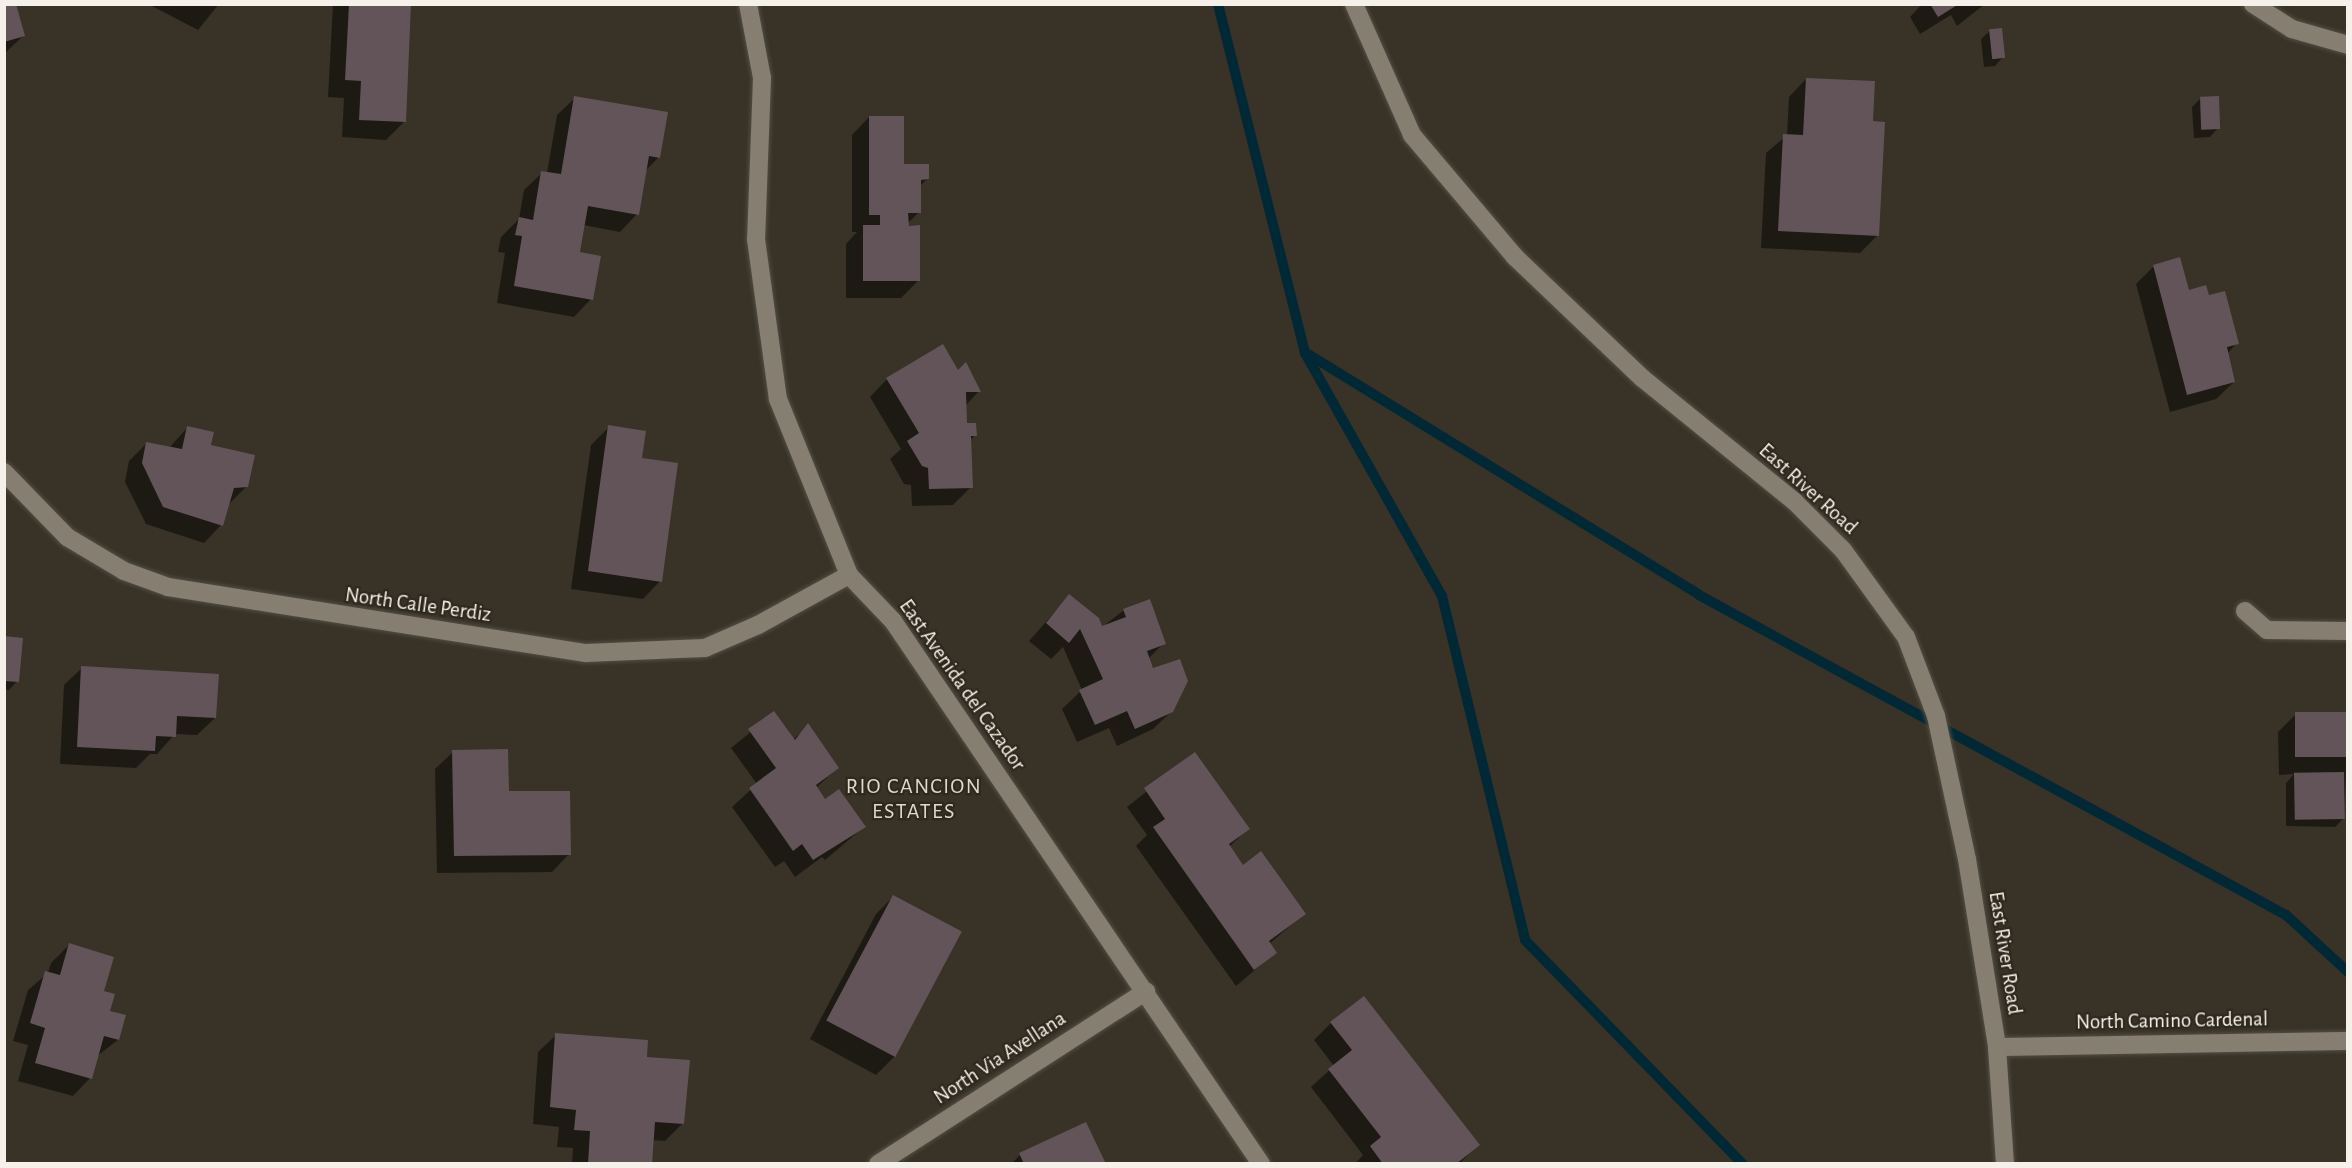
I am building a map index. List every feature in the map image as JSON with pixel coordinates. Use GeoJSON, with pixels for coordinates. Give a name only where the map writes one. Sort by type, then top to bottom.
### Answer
{"type":"FeatureCollection","features":[{"type":"Feature","properties":{"kind":"street","name":"East Avenida del Cazador"},"geometry":{"type":"LineString","coordinates":[[748,4],[762,78],[756,239],[778,399],[849,575],[893,621],[1146,991],[1261,1164]]}},
{"type":"Feature","properties":{"kind":"street","name":"East River Road"},"geometry":{"type":"LineString","coordinates":[[1354,4],[1412,135],[1515,257],[1642,378],[1794,501],[1843,550],[1906,637],[1941,738],[1967,859],[1997,1047],[2005,1164]]}},
{"type":"Feature","properties":{"kind":"street"},"geometry":{"type":"LineString","coordinates":[[2253,4],[2292,29],[2348,45]]}},
{"type":"Feature","properties":{"kind":"street","name":"North Calle Perdiz"},"geometry":{"type":"LineString","coordinates":[[4,472],[68,537],[124,571],[168,587],[586,653],[705,648],[758,625],[849,575]]}},
{"type":"Feature","properties":{"kind":"street"},"geometry":{"type":"LineString","coordinates":[[2245,611],[2267,630],[2348,631]]}},
{"type":"Feature","properties":{"kind":"street","name":"North Via Avellana"},"geometry":{"type":"LineString","coordinates":[[878,1164],[1146,991]]}},
{"type":"Feature","properties":{"kind":"street","name":"North Camino Cardenal"},"geometry":{"type":"LineString","coordinates":[[1997,1047],[2348,1041]]}},
{"type":"Feature","properties":{"kind":"building"},"geometry":{"type":"Polygon","coordinates":[[[4,4],[16,4],[25,36],[4,42],[4,4]]]}},
{"type":"Feature","properties":{"kind":"building"},"geometry":{"type":"Polygon","coordinates":[[[349,4],[411,4],[406,122],[359,120],[361,81],[345,80],[349,4]]]}},
{"type":"Feature","properties":{"kind":"building"},"geometry":{"type":"Polygon","coordinates":[[[1930,4],[1959,4],[1938,17],[1930,4]]]}},
{"type":"Feature","properties":{"kind":"building"},"geometry":{"type":"Polygon","coordinates":[[[2002,28],[2005,58],[1992,59],[1989,29],[2002,28]]]}},
{"type":"Feature","properties":{"kind":"building"},"geometry":{"type":"Polygon","coordinates":[[[1806,78],[1875,81],[1873,121],[1885,122],[1879,236],[1778,231],[1783,134],[1803,135],[1806,78]]]}},
{"type":"Feature","properties":{"kind":"building"},"geometry":{"type":"Polygon","coordinates":[[[574,96],[668,112],[660,158],[649,156],[639,215],[588,206],[580,252],[601,256],[593,300],[514,286],[522,236],[515,235],[519,217],[533,220],[541,171],[561,174],[574,96]]]}},
{"type":"Feature","properties":{"kind":"building"},"geometry":{"type":"Polygon","coordinates":[[[2219,96],[2220,129],[2201,130],[2200,97],[2219,96]]]}},
{"type":"Feature","properties":{"kind":"building"},"geometry":{"type":"Polygon","coordinates":[[[869,116],[904,116],[904,164],[929,164],[929,179],[921,180],[921,213],[908,213],[909,226],[920,225],[920,281],[863,281],[863,225],[880,225],[880,215],[869,215],[869,116]]]}},
{"type":"Feature","properties":{"kind":"building"},"geometry":{"type":"Polygon","coordinates":[[[2180,257],[2189,290],[2206,285],[2209,295],[2225,291],[2239,344],[2227,347],[2235,382],[2187,395],[2153,265],[2180,257]]]}},
{"type":"Feature","properties":{"kind":"building"},"geometry":{"type":"Polygon","coordinates":[[[943,344],[958,370],[966,362],[981,392],[966,392],[967,423],[976,423],[977,436],[971,436],[973,488],[929,489],[928,468],[922,466],[907,441],[919,433],[886,378],[943,344]]]}},
{"type":"Feature","properties":{"kind":"building"},"geometry":{"type":"Polygon","coordinates":[[[608,425],[646,431],[642,458],[678,463],[662,582],[588,571],[608,425]]]}},
{"type":"Feature","properties":{"kind":"building"},"geometry":{"type":"Polygon","coordinates":[[[187,426],[214,432],[211,445],[255,455],[248,487],[234,488],[223,526],[163,507],[142,463],[146,442],[182,449],[187,426]]]}},
{"type":"Feature","properties":{"kind":"building"},"geometry":{"type":"Polygon","coordinates":[[[1069,594],[1099,618],[1102,626],[1126,617],[1123,609],[1150,599],[1166,644],[1147,651],[1153,668],[1180,659],[1188,681],[1173,712],[1135,729],[1127,711],[1095,725],[1079,690],[1103,679],[1080,629],[1069,643],[1046,623],[1069,594]]]}},
{"type":"Feature","properties":{"kind":"building"},"geometry":{"type":"Polygon","coordinates":[[[4,636],[23,638],[19,682],[4,681],[4,636]]]}},
{"type":"Feature","properties":{"kind":"building"},"geometry":{"type":"Polygon","coordinates":[[[81,666],[219,674],[216,718],[177,716],[176,737],[156,736],[155,751],[77,747],[81,666]]]}},
{"type":"Feature","properties":{"kind":"building"},"geometry":{"type":"Polygon","coordinates":[[[774,711],[795,740],[808,723],[839,768],[816,785],[825,799],[839,789],[866,827],[813,860],[802,844],[793,851],[749,788],[776,768],[748,729],[774,711]]]}},
{"type":"Feature","properties":{"kind":"building"},"geometry":{"type":"Polygon","coordinates":[[[2295,712],[2348,712],[2348,757],[2295,757],[2295,712]]]}},
{"type":"Feature","properties":{"kind":"building"},"geometry":{"type":"Polygon","coordinates":[[[508,749],[509,791],[570,791],[571,855],[454,856],[452,750],[508,749]]]}},
{"type":"Feature","properties":{"kind":"building"},"geometry":{"type":"Polygon","coordinates":[[[1195,752],[1250,829],[1229,844],[1243,865],[1261,851],[1306,914],[1269,941],[1277,953],[1254,970],[1153,827],[1165,819],[1144,788],[1195,752]]]}},
{"type":"Feature","properties":{"kind":"building"},"geometry":{"type":"Polygon","coordinates":[[[2344,772],[2345,819],[2295,820],[2294,773],[2344,772]]]}},
{"type":"Feature","properties":{"kind":"building"},"geometry":{"type":"Polygon","coordinates":[[[893,895],[962,932],[895,1057],[826,1020],[893,895]]]}},
{"type":"Feature","properties":{"kind":"building"},"geometry":{"type":"Polygon","coordinates":[[[69,943],[114,957],[104,991],[115,994],[110,1011],[126,1015],[119,1040],[104,1036],[92,1079],[35,1063],[45,1028],[30,1023],[45,971],[60,975],[69,943]]]}},
{"type":"Feature","properties":{"kind":"building"},"geometry":{"type":"Polygon","coordinates":[[[1364,996],[1480,1145],[1456,1164],[1383,1164],[1370,1146],[1381,1137],[1328,1069],[1352,1050],[1330,1022],[1364,996]]]}},
{"type":"Feature","properties":{"kind":"building"},"geometry":{"type":"Polygon","coordinates":[[[555,1033],[648,1040],[647,1057],[690,1060],[684,1124],[655,1122],[652,1164],[588,1164],[590,1131],[574,1130],[576,1110],[550,1107],[555,1033]]]}},
{"type":"Feature","properties":{"kind":"building"},"geometry":{"type":"Polygon","coordinates":[[[1086,1122],[1106,1164],[1024,1164],[1019,1153],[1086,1122]]]}},
{"type":"Feature","properties":{"kind":"waterway"},"geometry":{"type":"LineString","coordinates":[[1218,4],[1305,353],[1442,596],[1525,940],[1743,1164]]}},
{"type":"Feature","properties":{"kind":"waterway"},"geometry":{"type":"LineString","coordinates":[[1308,354],[1699,595],[2286,915],[2348,972]]}},
{"type":"Feature","properties":{"kind":"district","name":"RIO CANCION ESTATES"},"geometry":{"type":"Point","coordinates":[914,798]}}]}
